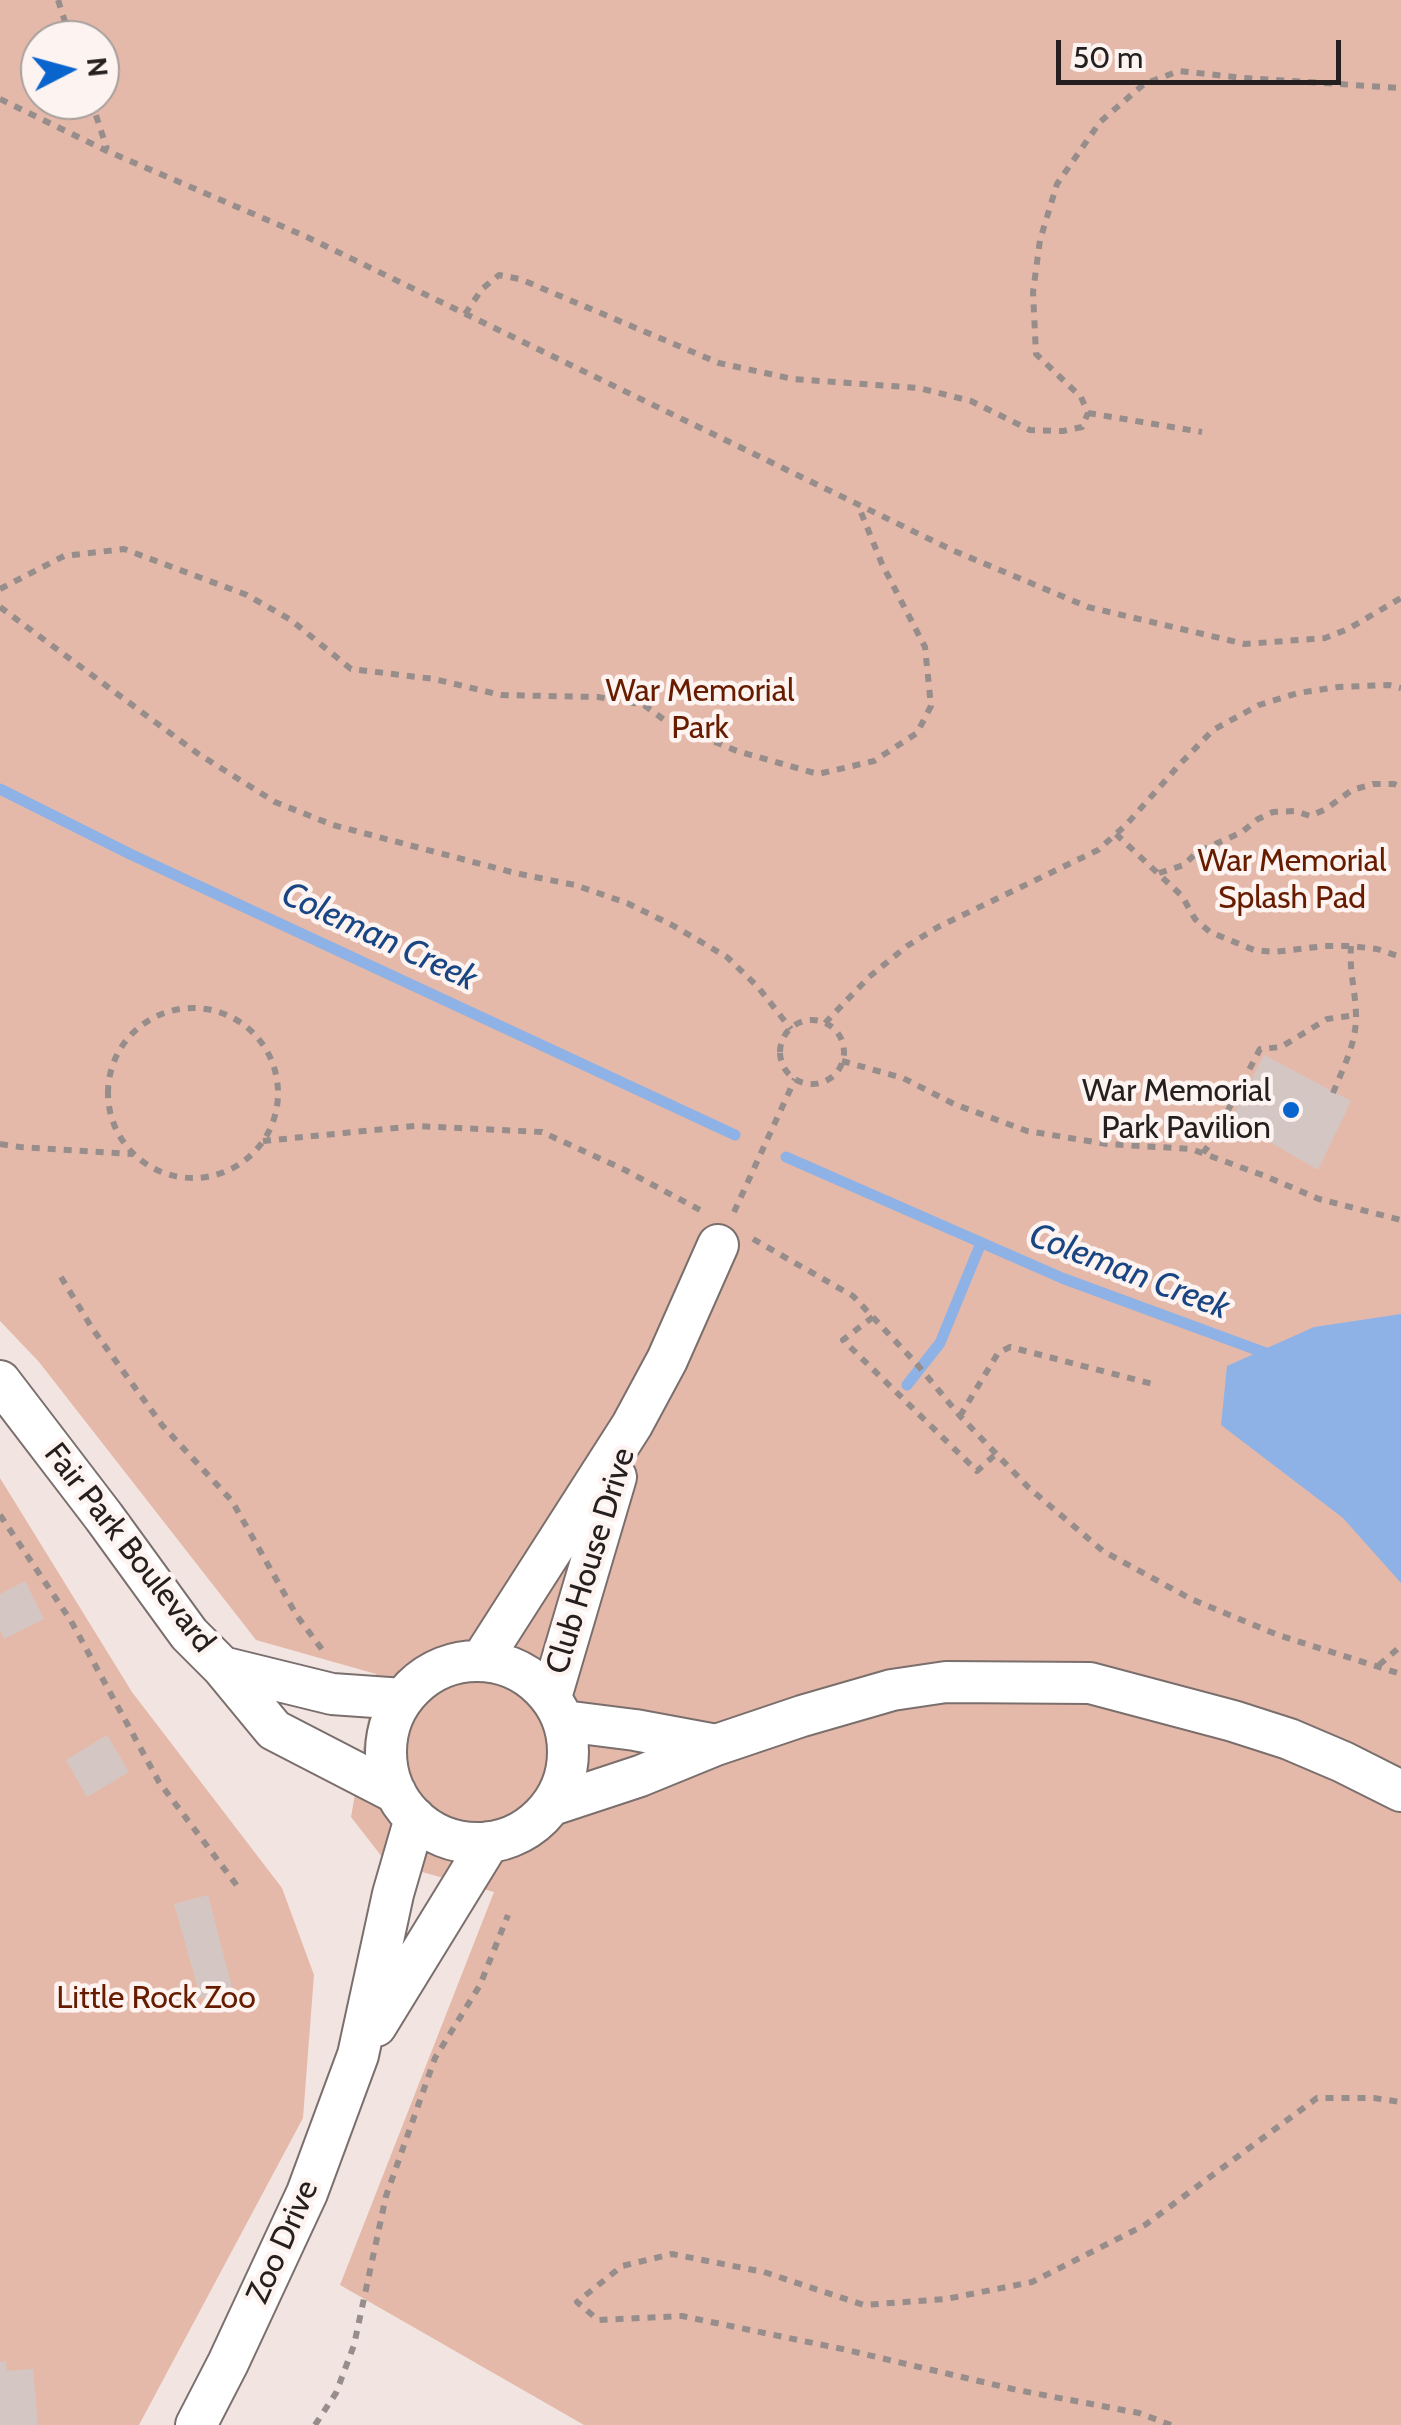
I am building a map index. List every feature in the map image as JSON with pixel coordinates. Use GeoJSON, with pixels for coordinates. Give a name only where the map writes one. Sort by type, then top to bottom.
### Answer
{"type":"FeatureCollection","features":[{"type":"Feature","properties":{"kind":"street","name":"Club House Drive"},"geometry":{"type":"LineString","coordinates":[[481,1660],[632,1425],[667,1360],[724,1231]]}},
{"type":"Feature","properties":{"kind":"street","name":"Fair Park Boulevard"},"geometry":{"type":"LineString","coordinates":[[0,1381],[189,1634],[274,1730],[406,1805],[420,1823],[445,1838],[474,1844],[489,1842]]}},
{"type":"Feature","properties":{"kind":"street","name":"Club House Drive"},"geometry":{"type":"LineString","coordinates":[[557,1709],[632,1425]]}},
{"type":"Feature","properties":{"kind":"street"},"geometry":{"type":"LineString","coordinates":[[406,1805],[388,1774],[386,1745],[392,1717],[409,1690],[434,1670],[463,1660],[495,1661],[524,1673],[557,1709],[569,1752],[564,1781],[552,1805],[529,1828],[489,1842]]}},
{"type":"Feature","properties":{"kind":"street","name":"Fair Park Boulevard"},"geometry":{"type":"LineString","coordinates":[[222,1667],[332,1694],[403,1699]]}},
{"type":"Feature","properties":{"kind":"street"},"geometry":{"type":"LineString","coordinates":[[552,1805],[802,1716],[892,1690],[946,1682],[1090,1684],[1289,1739],[1401,1791]]}},
{"type":"Feature","properties":{"kind":"street"},"geometry":{"type":"LineString","coordinates":[[557,1709],[635,1730],[716,1745]]}},
{"type":"Feature","properties":{"kind":"street","name":"Zoo Drive"},"geometry":{"type":"LineString","coordinates":[[196,2425],[307,2193],[358,2055],[394,1894],[406,1805]]}},
{"type":"Feature","properties":{"kind":"street","name":"Zoo Drive"},"geometry":{"type":"LineString","coordinates":[[358,2055],[489,1842]]}},
{"type":"Feature","properties":{"kind":"path"},"geometry":{"type":"LineString","coordinates":[[465,314],[482,288],[499,275],[520,279],[719,363],[793,379],[918,388],[971,401],[1030,430],[1082,427],[1088,413],[1081,397],[1036,354],[1033,292],[1040,240],[1057,184],[1100,122],[1144,84],[1179,71],[1401,88]]}},
{"type":"Feature","properties":{"kind":"path"},"geometry":{"type":"LineString","coordinates":[[0,99],[107,151],[307,237],[952,550],[1088,607],[1245,644],[1326,638],[1401,598]]}},
{"type":"Feature","properties":{"kind":"path"},"geometry":{"type":"LineString","coordinates":[[97,120],[107,151]]}},
{"type":"Feature","properties":{"kind":"path"},"geometry":{"type":"LineString","coordinates":[[1088,413],[1202,432]]}},
{"type":"Feature","properties":{"kind":"path"},"geometry":{"type":"LineString","coordinates":[[0,589],[64,556],[124,549],[247,595],[292,620],[351,668],[434,679],[501,696],[598,697],[644,705],[668,722],[737,750],[818,774],[874,761],[917,733],[931,706],[925,647],[882,564],[858,505]]}},
{"type":"Feature","properties":{"kind":"path"},"geometry":{"type":"LineString","coordinates":[[0,607],[197,753],[276,802],[333,825],[515,874],[575,885],[626,903],[727,958],[758,987],[791,1029]]}},
{"type":"Feature","properties":{"kind":"path"},"geometry":{"type":"LineString","coordinates":[[825,1023],[869,977],[906,946],[1098,850],[1126,826],[1213,730],[1258,705],[1298,693],[1338,687],[1401,688]]}},
{"type":"Feature","properties":{"kind":"path"},"geometry":{"type":"LineString","coordinates":[[1159,872],[1184,865],[1198,852],[1242,832],[1258,818],[1273,812],[1310,816],[1352,790],[1373,784],[1401,787]]}},
{"type":"Feature","properties":{"kind":"path"},"geometry":{"type":"LineString","coordinates":[[1116,834],[1159,872],[1182,896],[1195,919],[1210,932],[1254,950],[1351,946],[1401,958]]}},
{"type":"Feature","properties":{"kind":"path"},"geometry":{"type":"LineString","coordinates":[[1333,1093],[1354,1038],[1351,946]]}},
{"type":"Feature","properties":{"kind":"path"},"geometry":{"type":"LineString","coordinates":[[172,1010],[211,1010],[247,1027],[271,1060],[278,1101],[273,1122],[250,1157],[232,1169],[191,1178],[160,1172],[134,1154],[120,1138],[108,1100],[108,1080],[124,1044],[145,1023],[172,1010]]}},
{"type":"Feature","properties":{"kind":"path"},"geometry":{"type":"LineString","coordinates":[[1203,1153],[1260,1049],[1281,1047],[1327,1019],[1356,1015]]}},
{"type":"Feature","properties":{"kind":"path"},"geometry":{"type":"LineString","coordinates":[[803,1022],[825,1023],[834,1029],[843,1046],[835,1074],[818,1084],[794,1083],[780,1056],[785,1034],[803,1022]]}},
{"type":"Feature","properties":{"kind":"path"},"geometry":{"type":"LineString","coordinates":[[842,1060],[903,1078],[954,1104],[1027,1130],[1107,1144],[1191,1149],[1319,1200],[1401,1220]]}},
{"type":"Feature","properties":{"kind":"path"},"geometry":{"type":"LineString","coordinates":[[742,1195],[794,1083]]}},
{"type":"Feature","properties":{"kind":"path"},"geometry":{"type":"LineString","coordinates":[[263,1141],[416,1126],[542,1132],[625,1170],[724,1231],[853,1296],[1029,1488],[1102,1550],[1190,1598],[1278,1635],[1401,1674]]}},
{"type":"Feature","properties":{"kind":"path"},"geometry":{"type":"LineString","coordinates":[[0,1144],[134,1154]]}},
{"type":"Feature","properties":{"kind":"path"},"geometry":{"type":"LineString","coordinates":[[61,1278],[162,1425],[232,1500],[297,1616],[329,1659]]}},
{"type":"Feature","properties":{"kind":"path"},"geometry":{"type":"LineString","coordinates":[[873,1317],[843,1340],[977,1470],[997,1453]]}},
{"type":"Feature","properties":{"kind":"path"},"geometry":{"type":"LineString","coordinates":[[960,1416],[998,1353],[1010,1347],[1153,1384]]}},
{"type":"Feature","properties":{"kind":"path"},"geometry":{"type":"LineString","coordinates":[[0,1515],[72,1621],[159,1782],[241,1890]]}},
{"type":"Feature","properties":{"kind":"path"},"geometry":{"type":"LineString","coordinates":[[1379,1665],[1401,1646]]}},
{"type":"Feature","properties":{"kind":"path"},"geometry":{"type":"LineString","coordinates":[[315,2425],[336,2393],[354,2345],[386,2196],[436,2058],[480,1986],[508,1915]]}},
{"type":"Feature","properties":{"kind":"path"},"geometry":{"type":"LineString","coordinates":[[1171,2425],[1139,2414],[682,2316],[598,2320],[577,2302],[622,2266],[672,2254],[764,2272],[864,2305],[946,2299],[1032,2282],[1145,2225],[1317,2098],[1401,2102]]}},
{"type":"Feature","properties":{"kind":"green space","name":"War Memorial Park"},"geometry":{"type":"Polygon","coordinates":[[[0,0],[1401,0],[1401,2425],[584,2425],[340,2285],[494,1892],[386,1862],[351,1817],[376,1674],[256,1640],[39,1362],[0,1321],[0,0]]]}},
{"type":"Feature","properties":{"kind":"green space","name":"Little Rock Zoo"},"geometry":{"type":"Polygon","coordinates":[[[0,1478],[132,1692],[282,1888],[314,1975],[303,2118],[139,2425],[0,2425],[0,1478]]]}},
{"type":"Feature","properties":{"kind":"water"},"geometry":{"type":"Polygon","coordinates":[[[1401,1314],[1401,1583],[1343,1518],[1221,1425],[1227,1366],[1314,1327],[1401,1314]]]}},
{"type":"Feature","properties":{"kind":"building","name":"War Memorial Park Pavilion"},"geometry":{"type":"Polygon","coordinates":[[[1264,1055],[1351,1101],[1318,1170],[1231,1119],[1264,1055]]]}},
{"type":"Feature","properties":{"kind":"building"},"geometry":{"type":"Polygon","coordinates":[[[25,1581],[44,1619],[4,1639],[0,1630],[0,1594],[25,1581]]]}},
{"type":"Feature","properties":{"kind":"building"},"geometry":{"type":"Polygon","coordinates":[[[107,1735],[129,1772],[87,1797],[66,1760],[107,1735]]]}},
{"type":"Feature","properties":{"kind":"building"},"geometry":{"type":"Polygon","coordinates":[[[208,1895],[233,1991],[201,1999],[174,1904],[208,1895]]]}},
{"type":"Feature","properties":{"kind":"building"},"geometry":{"type":"Polygon","coordinates":[[[6,2361],[7,2371],[33,2369],[38,2425],[0,2425],[0,2362],[6,2361]]]}},
{"type":"Feature","properties":{"kind":"waterway","name":"Coleman Creek"},"geometry":{"type":"LineString","coordinates":[[0,789],[130,854],[735,1135]]}},
{"type":"Feature","properties":{"kind":"waterway","name":"Coleman Creek"},"geometry":{"type":"LineString","coordinates":[[786,1157],[1062,1278],[1271,1355]]}},
{"type":"Feature","properties":{"kind":"waterway"},"geometry":{"type":"LineString","coordinates":[[907,1385],[940,1343],[981,1243]]}},
{"type":"Feature","properties":{"kind":"place","name":"War Memorial Park Pavilion"},"geometry":{"type":"Point","coordinates":[1291,1110]}},
{"type":"Feature","properties":{"kind":"park label","name":"War Memorial Splash Pad"},"geometry":{"type":"Point","coordinates":[1292,880]}}]}
